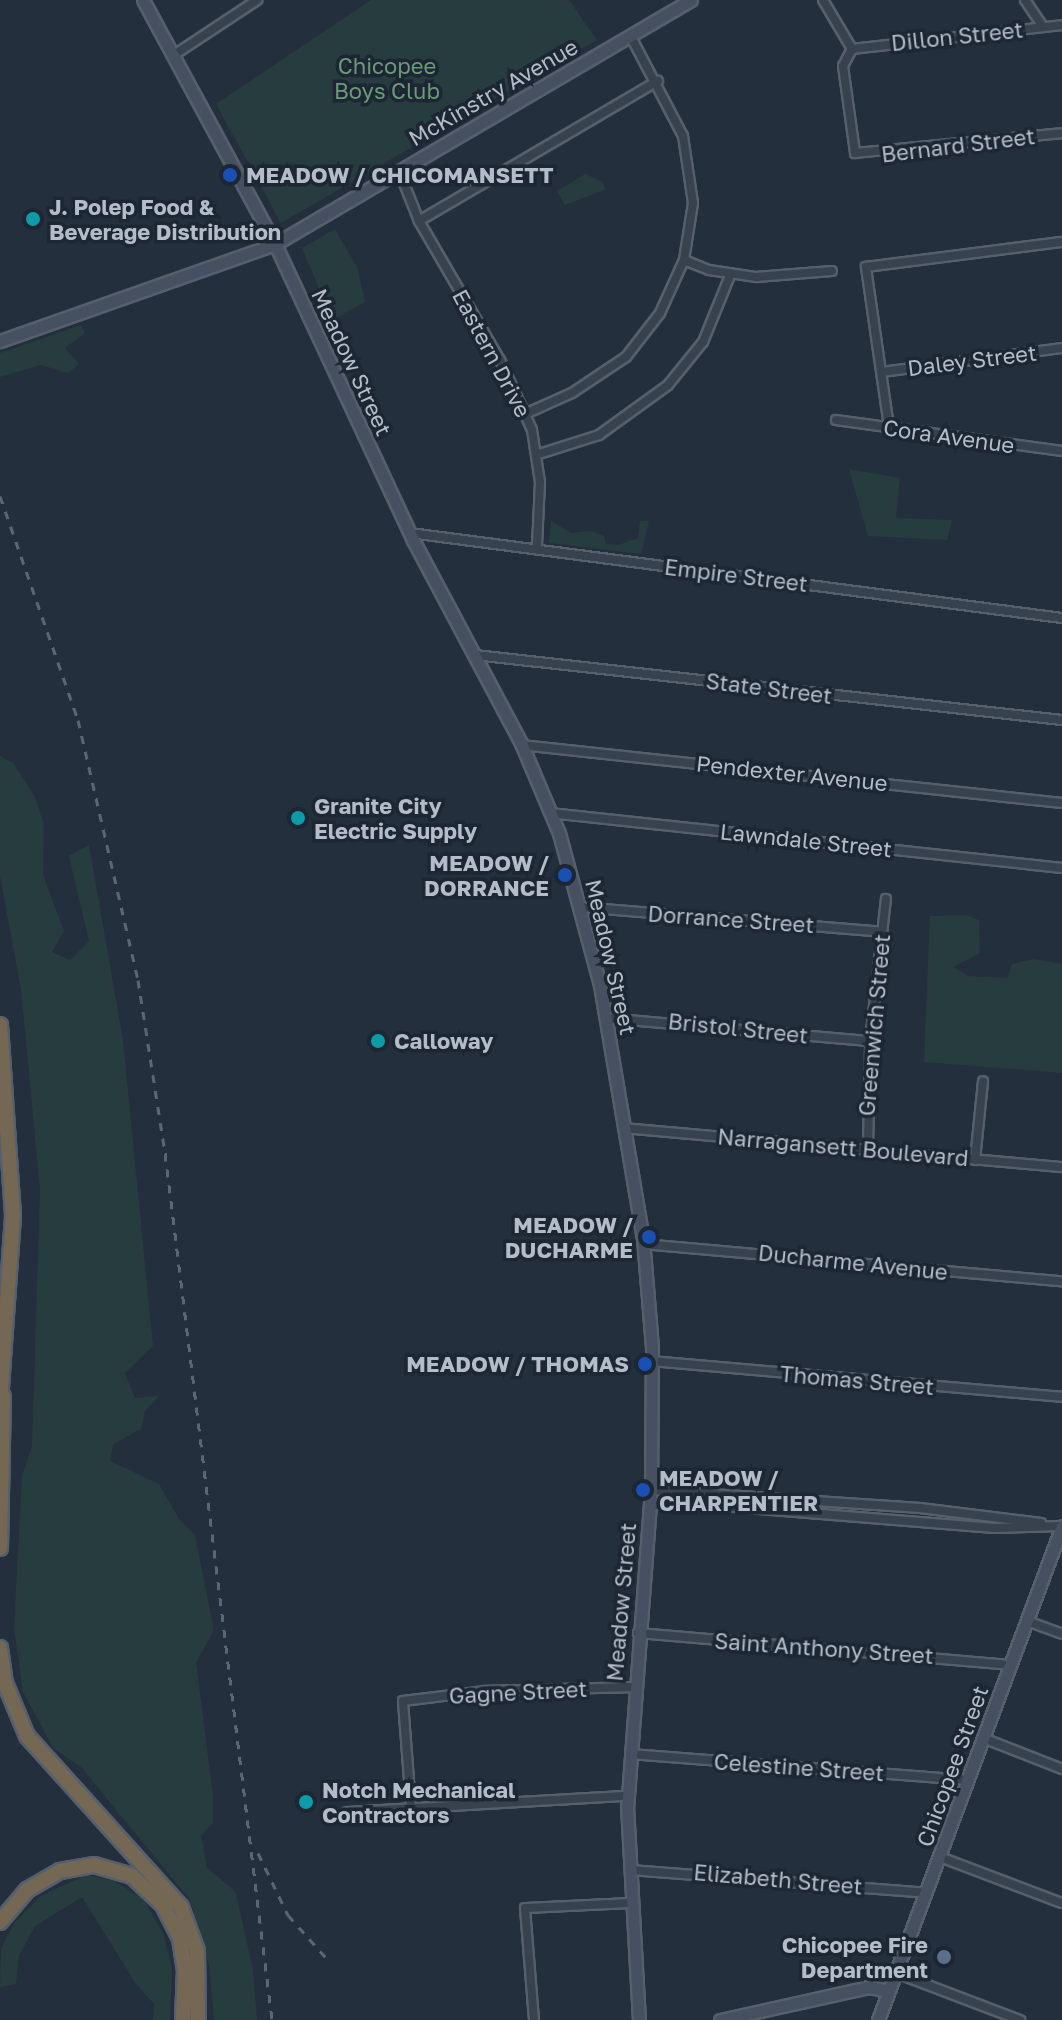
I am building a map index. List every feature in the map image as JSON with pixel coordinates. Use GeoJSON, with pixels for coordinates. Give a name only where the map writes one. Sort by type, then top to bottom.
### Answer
{"type":"FeatureCollection","features":[{"type":"Feature","properties":{"kind":"highway"},"geometry":{"type":"LineString","coordinates":[[0,1025],[13,1216],[3,1379],[0,1548]]}},
{"type":"Feature","properties":{"kind":"highway"},"geometry":{"type":"LineString","coordinates":[[0,1404],[3,1379]]}},
{"type":"Feature","properties":{"kind":"highway"},"geometry":{"type":"LineString","coordinates":[[0,1648],[5,1683],[27,1736],[181,1907],[197,1951],[199,2017]]}},
{"type":"Feature","properties":{"kind":"highway"},"geometry":{"type":"LineString","coordinates":[[0,1922],[20,1895],[60,1871],[94,1865],[132,1876],[163,1905],[180,1939],[185,1969],[183,2020]]}},
{"type":"Feature","properties":{"kind":"main road","name":"Meadow Street"},"geometry":{"type":"LineString","coordinates":[[143,0],[275,244],[410,533],[521,745],[550,813],[580,907],[606,1018],[644,1244],[652,1361],[651,1490],[633,1687],[628,1796],[639,2020]]}},
{"type":"Feature","properties":{"kind":"main road","name":"McKinstry Avenue"},"geometry":{"type":"LineString","coordinates":[[275,244],[691,0]]}},
{"type":"Feature","properties":{"kind":"main road"},"geometry":{"type":"LineString","coordinates":[[0,341],[275,244]]}},
{"type":"Feature","properties":{"kind":"main road","name":"Chicopee Street"},"geometry":{"type":"LineString","coordinates":[[878,2020],[1062,1526]]}},
{"type":"Feature","properties":{"kind":"main road"},"geometry":{"type":"LineString","coordinates":[[720,2020],[866,1987],[889,1991]]}},
{"type":"Feature","properties":{"kind":"street"},"geometry":{"type":"LineString","coordinates":[[174,55],[257,0]]}},
{"type":"Feature","properties":{"kind":"street"},"geometry":{"type":"LineString","coordinates":[[823,0],[852,49]]}},
{"type":"Feature","properties":{"kind":"street"},"geometry":{"type":"LineString","coordinates":[[1025,0],[1043,27]]}},
{"type":"Feature","properties":{"kind":"street","name":"Dillon Street"},"geometry":{"type":"LineString","coordinates":[[852,49],[1062,25]]}},
{"type":"Feature","properties":{"kind":"street"},"geometry":{"type":"LineString","coordinates":[[525,414],[582,388],[626,357],[660,313],[684,260],[692,228],[692,183],[683,136],[658,81],[630,35]]}},
{"type":"Feature","properties":{"kind":"street","name":"Bernard Street"},"geometry":{"type":"LineString","coordinates":[[852,49],[843,66],[855,153],[1062,133]]}},
{"type":"Feature","properties":{"kind":"street"},"geometry":{"type":"LineString","coordinates":[[419,221],[658,81]]}},
{"type":"Feature","properties":{"kind":"street","name":"Eastern Drive"},"geometry":{"type":"LineString","coordinates":[[399,171],[419,221],[525,414],[539,454],[537,546]]}},
{"type":"Feature","properties":{"kind":"street"},"geometry":{"type":"LineString","coordinates":[[889,427],[866,267],[1062,242]]}},
{"type":"Feature","properties":{"kind":"street"},"geometry":{"type":"LineString","coordinates":[[684,260],[731,273],[795,277],[832,271]]}},
{"type":"Feature","properties":{"kind":"street"},"geometry":{"type":"LineString","coordinates":[[539,454],[599,435],[668,385],[703,342],[731,273]]}},
{"type":"Feature","properties":{"kind":"street","name":"Daley Street"},"geometry":{"type":"LineString","coordinates":[[882,372],[1062,348]]}},
{"type":"Feature","properties":{"kind":"street","name":"Cora Avenue"},"geometry":{"type":"LineString","coordinates":[[836,420],[1062,451]]}},
{"type":"Feature","properties":{"kind":"street","name":"Empire Street"},"geometry":{"type":"LineString","coordinates":[[410,533],[537,546],[1062,618]]}},
{"type":"Feature","properties":{"kind":"street","name":"State Street"},"geometry":{"type":"LineString","coordinates":[[475,655],[1062,720]]}},
{"type":"Feature","properties":{"kind":"street","name":"Pendexter Avenue"},"geometry":{"type":"LineString","coordinates":[[521,745],[1062,803]]}},
{"type":"Feature","properties":{"kind":"street","name":"Lawndale Street"},"geometry":{"type":"LineString","coordinates":[[550,813],[1062,868]]}},
{"type":"Feature","properties":{"kind":"street","name":"Greenwich Street"},"geometry":{"type":"LineString","coordinates":[[868,1150],[870,1041],[886,899]]}},
{"type":"Feature","properties":{"kind":"street","name":"Dorrance Street"},"geometry":{"type":"LineString","coordinates":[[580,907],[881,932]]}},
{"type":"Feature","properties":{"kind":"street","name":"Bristol Street"},"geometry":{"type":"LineString","coordinates":[[606,1018],[870,1041]]}},
{"type":"Feature","properties":{"kind":"street"},"geometry":{"type":"LineString","coordinates":[[975,1160],[983,1081]]}},
{"type":"Feature","properties":{"kind":"street","name":"Narragansett Boulevard"},"geometry":{"type":"LineString","coordinates":[[624,1128],[1062,1167]]}},
{"type":"Feature","properties":{"kind":"street","name":"Ducharme Avenue"},"geometry":{"type":"LineString","coordinates":[[644,1244],[1062,1281]]}},
{"type":"Feature","properties":{"kind":"street","name":"Thomas Street"},"geometry":{"type":"LineString","coordinates":[[652,1361],[1062,1397]]}},
{"type":"Feature","properties":{"kind":"street"},"geometry":{"type":"LineString","coordinates":[[651,1490],[953,1511],[1062,1526]]}},
{"type":"Feature","properties":{"kind":"street"},"geometry":{"type":"LineString","coordinates":[[768,1496],[768,1509]]}},
{"type":"Feature","properties":{"kind":"street"},"geometry":{"type":"LineString","coordinates":[[857,1503],[857,1517]]}},
{"type":"Feature","properties":{"kind":"street"},"geometry":{"type":"LineString","coordinates":[[650,1505],[768,1509],[951,1524],[1062,1526]]}},
{"type":"Feature","properties":{"kind":"street"},"geometry":{"type":"LineString","coordinates":[[951,1524],[953,1511]]}},
{"type":"Feature","properties":{"kind":"street"},"geometry":{"type":"LineString","coordinates":[[1027,1621],[1062,1634]]}},
{"type":"Feature","properties":{"kind":"street","name":"Saint Anthony Street"},"geometry":{"type":"LineString","coordinates":[[638,1633],[1010,1665]]}},
{"type":"Feature","properties":{"kind":"street","name":"Gagne Street"},"geometry":{"type":"LineString","coordinates":[[411,1806],[403,1701],[485,1691],[633,1687]]}},
{"type":"Feature","properties":{"kind":"street"},"geometry":{"type":"LineString","coordinates":[[983,1738],[1062,1769]]}},
{"type":"Feature","properties":{"kind":"street","name":"Celestine Street"},"geometry":{"type":"LineString","coordinates":[[630,1754],[967,1780]]}},
{"type":"Feature","properties":{"kind":"street"},"geometry":{"type":"LineString","coordinates":[[347,1812],[628,1796]]}},
{"type":"Feature","properties":{"kind":"street"},"geometry":{"type":"LineString","coordinates":[[940,1857],[1062,1903]]}},
{"type":"Feature","properties":{"kind":"street","name":"Elizabeth Street"},"geometry":{"type":"LineString","coordinates":[[630,1870],[682,1870],[926,1893]]}},
{"type":"Feature","properties":{"kind":"street"},"geometry":{"type":"LineString","coordinates":[[534,2020],[525,1908],[632,1903]]}},
{"type":"Feature","properties":{"kind":"street"},"geometry":{"type":"LineString","coordinates":[[896,1973],[1020,2020]]}},
{"type":"Feature","properties":{"kind":"green space","name":"Chicopee Boys Club"},"geometry":{"type":"Polygon","coordinates":[[[371,0],[569,0],[597,40],[281,223],[216,104],[371,0]]]}},
{"type":"Feature","properties":{"kind":"green space"},"geometry":{"type":"Polygon","coordinates":[[[585,174],[603,182],[605,190],[565,205],[557,191],[585,174]]]}},
{"type":"Feature","properties":{"kind":"green space"},"geometry":{"type":"Polygon","coordinates":[[[335,229],[357,267],[365,302],[332,320],[302,248],[335,229]]]}},
{"type":"Feature","properties":{"kind":"green space"},"geometry":{"type":"Polygon","coordinates":[[[81,325],[85,333],[65,348],[79,364],[68,373],[41,365],[0,377],[0,353],[81,325]]]}},
{"type":"Feature","properties":{"kind":"green space"},"geometry":{"type":"Polygon","coordinates":[[[849,469],[900,478],[896,518],[952,520],[947,540],[868,536],[849,469]]]}},
{"type":"Feature","properties":{"kind":"green space"},"geometry":{"type":"Polygon","coordinates":[[[551,521],[571,533],[591,531],[604,536],[606,544],[618,545],[638,538],[640,521],[649,521],[641,554],[549,543],[551,521]]]}},
{"type":"Feature","properties":{"kind":"green space"},"geometry":{"type":"Polygon","coordinates":[[[0,756],[13,763],[34,795],[44,824],[43,875],[64,931],[52,952],[70,960],[89,941],[69,856],[89,845],[123,1040],[153,1346],[125,1373],[135,1398],[159,1396],[145,1411],[141,1429],[113,1444],[110,1461],[159,1484],[179,1519],[195,1535],[214,1630],[196,1663],[213,1796],[213,1823],[201,1836],[207,1867],[236,1893],[253,1970],[257,2020],[214,2020],[209,1965],[190,1900],[81,1767],[53,1748],[23,1692],[14,1628],[22,1475],[32,1447],[40,1190],[21,989],[0,876],[0,756]]]}},
{"type":"Feature","properties":{"kind":"green space"},"geometry":{"type":"Polygon","coordinates":[[[965,915],[979,920],[980,953],[953,967],[968,976],[1007,978],[1012,964],[1034,959],[1062,964],[1062,1073],[924,1062],[930,916],[965,915]]]}},
{"type":"Feature","properties":{"kind":"green space"},"geometry":{"type":"Polygon","coordinates":[[[86,1875],[114,1881],[143,1898],[163,1933],[172,1969],[170,2020],[153,2020],[154,2004],[136,1984],[82,1897],[35,1926],[19,1956],[16,1984],[0,1987],[1,1948],[15,1922],[41,1896],[86,1875]]]}},
{"type":"Feature","properties":{"kind":"railway"},"geometry":{"type":"LineString","coordinates":[[0,496],[78,720],[138,980],[165,1153],[272,2020]]}},
{"type":"Feature","properties":{"kind":"railway"},"geometry":{"type":"LineString","coordinates":[[258,1853],[288,1915],[327,1959]]}},
{"type":"Feature","properties":{"kind":"place","name":"MEADOW / CHICOMANSETT"},"geometry":{"type":"Point","coordinates":[230,175]}},
{"type":"Feature","properties":{"kind":"place","name":"J. Polep Food & Beverage Distribution"},"geometry":{"type":"Point","coordinates":[33,219]}},
{"type":"Feature","properties":{"kind":"place","name":"Granite City Electric Supply"},"geometry":{"type":"Point","coordinates":[298,818]}},
{"type":"Feature","properties":{"kind":"place","name":"MEADOW / DORRANCE"},"geometry":{"type":"Point","coordinates":[565,875]}},
{"type":"Feature","properties":{"kind":"place","name":"Calloway"},"geometry":{"type":"Point","coordinates":[378,1041]}},
{"type":"Feature","properties":{"kind":"place","name":"MEADOW / DUCHARME"},"geometry":{"type":"Point","coordinates":[649,1237]}},
{"type":"Feature","properties":{"kind":"place","name":"MEADOW / THOMAS"},"geometry":{"type":"Point","coordinates":[645,1364]}},
{"type":"Feature","properties":{"kind":"place","name":"MEADOW / CHARPENTIER"},"geometry":{"type":"Point","coordinates":[643,1490]}},
{"type":"Feature","properties":{"kind":"place","name":"Notch Mechanical Contractors"},"geometry":{"type":"Point","coordinates":[306,1802]}},
{"type":"Feature","properties":{"kind":"place","name":"Chicopee Fire Department"},"geometry":{"type":"Point","coordinates":[944,1957]}}]}
